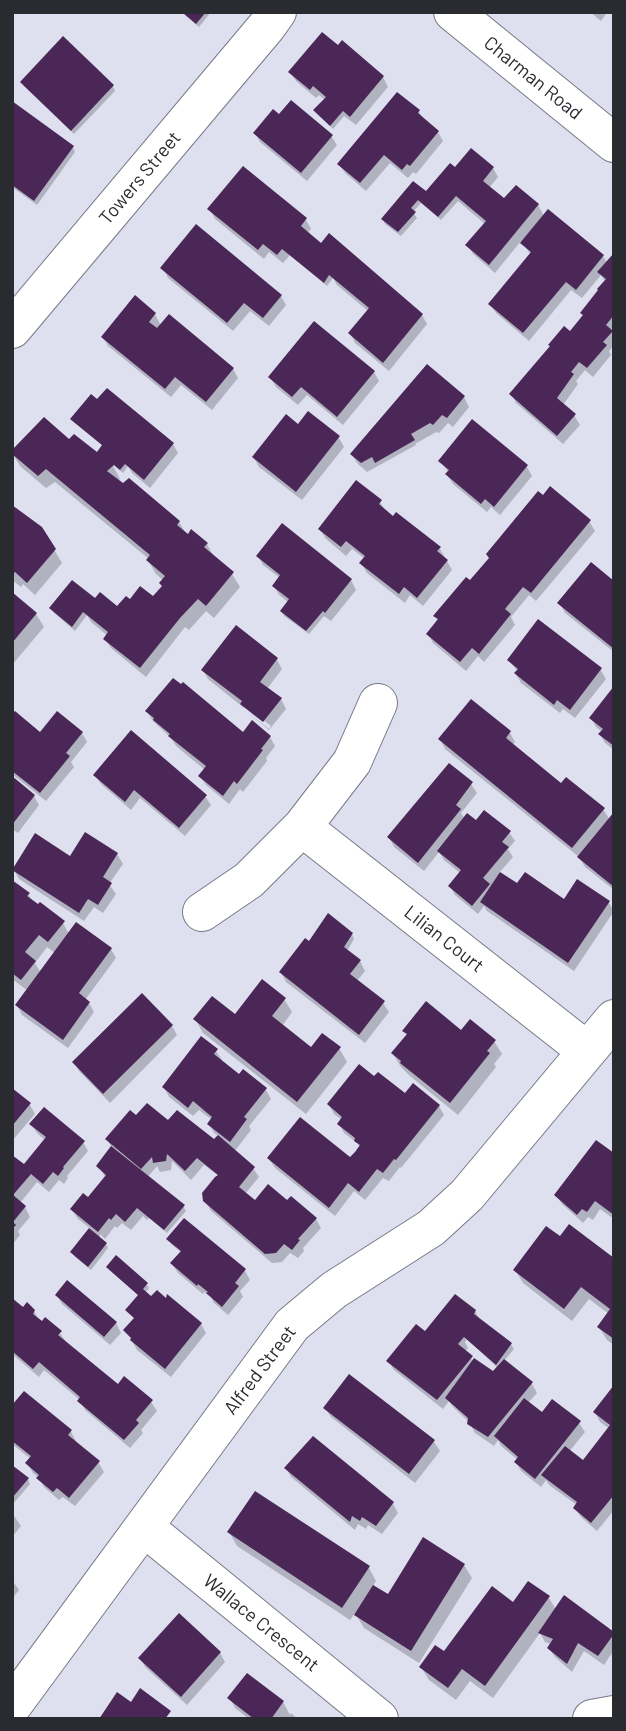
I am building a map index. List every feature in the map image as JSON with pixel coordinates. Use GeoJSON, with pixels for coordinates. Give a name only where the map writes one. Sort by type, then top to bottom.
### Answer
{"type":"FeatureCollection","features":[{"type":"Feature","properties":{"kind":"street","name":"Charman Road"},"geometry":{"type":"LineString","coordinates":[[453,12],[614,143]]}},
{"type":"Feature","properties":{"kind":"street","name":"Towers Street"},"geometry":{"type":"LineString","coordinates":[[12,329],[276,17]]}},
{"type":"Feature","properties":{"kind":"street"},"geometry":{"type":"LineString","coordinates":[[202,912],[249,880],[302,827],[352,762],[378,703]]}},
{"type":"Feature","properties":{"kind":"street","name":"Lilian Court"},"geometry":{"type":"LineString","coordinates":[[302,827],[587,1051]]}},
{"type":"Feature","properties":{"kind":"street","name":"Alfred Street"},"geometry":{"type":"LineString","coordinates":[[12,1706],[292,1325],[334,1290],[431,1228],[467,1195],[614,1019]]}},
{"type":"Feature","properties":{"kind":"street","name":"Wallace Crescent"},"geometry":{"type":"LineString","coordinates":[[144,1527],[379,1719]]}},
{"type":"Feature","properties":{"kind":"street"},"geometry":{"type":"LineString","coordinates":[[592,1719],[614,1715]]}},
{"type":"Feature","properties":{"kind":"building"},"geometry":{"type":"Polygon","coordinates":[[[182,12],[206,12],[196,24],[182,12]]]}},
{"type":"Feature","properties":{"kind":"building"},"geometry":{"type":"Polygon","coordinates":[[[322,32],[338,45],[342,40],[384,76],[350,117],[343,111],[330,126],[313,110],[326,97],[313,86],[310,90],[288,72],[322,32]]]}},
{"type":"Feature","properties":{"kind":"building"},"geometry":{"type":"Polygon","coordinates":[[[63,36],[114,85],[71,131],[20,82],[63,36]]]}},
{"type":"Feature","properties":{"kind":"building"},"geometry":{"type":"Polygon","coordinates":[[[397,92],[420,110],[418,113],[439,131],[410,166],[407,164],[402,170],[384,155],[360,183],[337,164],[397,92]]]}},
{"type":"Feature","properties":{"kind":"building"},"geometry":{"type":"Polygon","coordinates":[[[291,100],[333,135],[301,173],[253,133],[273,109],[279,114],[291,100]]]}},
{"type":"Feature","properties":{"kind":"building"},"geometry":{"type":"Polygon","coordinates":[[[12,101],[74,146],[34,201],[12,185],[12,101]]]}},
{"type":"Feature","properties":{"kind":"building"},"geometry":{"type":"Polygon","coordinates":[[[471,148],[494,167],[483,181],[504,198],[516,185],[539,204],[489,265],[465,245],[486,221],[456,196],[438,217],[418,200],[411,208],[416,212],[398,232],[381,219],[413,181],[426,191],[450,163],[455,167],[471,148]]]}},
{"type":"Feature","properties":{"kind":"building"},"geometry":{"type":"Polygon","coordinates":[[[243,166],[307,218],[301,226],[321,243],[329,233],[423,314],[383,363],[348,333],[369,308],[329,275],[324,283],[282,249],[277,255],[263,244],[258,250],[207,209],[243,166]]]}},
{"type":"Feature","properties":{"kind":"building"},"geometry":{"type":"Polygon","coordinates":[[[548,209],[604,255],[576,290],[566,282],[523,333],[488,304],[531,252],[520,243],[548,209]]]}},
{"type":"Feature","properties":{"kind":"building"},"geometry":{"type":"Polygon","coordinates":[[[196,224],[282,295],[263,318],[244,303],[227,323],[160,268],[196,224]]]}},
{"type":"Feature","properties":{"kind":"building"},"geometry":{"type":"Polygon","coordinates":[[[614,253],[614,315],[606,325],[613,331],[603,342],[607,345],[587,368],[579,362],[557,398],[576,414],[557,436],[509,394],[564,326],[570,331],[583,315],[580,313],[606,279],[597,272],[614,253]]]}},
{"type":"Feature","properties":{"kind":"building"},"geometry":{"type":"Polygon","coordinates":[[[135,295],[156,313],[149,322],[157,328],[169,314],[234,368],[206,402],[175,377],[165,389],[101,337],[135,295]]]}},
{"type":"Feature","properties":{"kind":"building"},"geometry":{"type":"Polygon","coordinates":[[[314,321],[375,371],[337,417],[301,387],[292,397],[268,377],[314,321]]]}},
{"type":"Feature","properties":{"kind":"building"},"geometry":{"type":"Polygon","coordinates":[[[427,364],[465,396],[447,418],[442,415],[433,425],[430,423],[411,434],[415,440],[375,463],[372,457],[361,463],[350,454],[427,364]]]}},
{"type":"Feature","properties":{"kind":"building"},"geometry":{"type":"Polygon","coordinates":[[[107,388],[174,443],[144,480],[125,464],[120,470],[114,465],[107,471],[123,483],[129,478],[180,521],[177,525],[188,534],[191,529],[208,543],[204,547],[234,572],[206,606],[198,599],[140,668],[103,639],[108,632],[83,612],[72,627],[49,608],[72,580],[95,598],[100,592],[117,606],[126,596],[130,599],[140,586],[153,596],[162,586],[159,583],[165,576],[146,560],[150,555],[46,469],[38,476],[12,454],[12,450],[44,417],[69,439],[74,434],[97,452],[102,445],[70,419],[91,394],[97,399],[107,388]]]}},
{"type":"Feature","properties":{"kind":"building"},"geometry":{"type":"Polygon","coordinates":[[[308,411],[340,436],[296,492],[252,457],[286,414],[298,424],[308,411]]]}},
{"type":"Feature","properties":{"kind":"building"},"geometry":{"type":"Polygon","coordinates":[[[472,419],[528,465],[494,507],[485,499],[481,504],[445,474],[449,470],[438,461],[472,419]]]}},
{"type":"Feature","properties":{"kind":"building"},"geometry":{"type":"Polygon","coordinates":[[[356,480],[382,500],[379,504],[393,516],[396,512],[441,547],[437,551],[448,560],[417,598],[404,587],[399,594],[359,563],[365,556],[346,541],[341,547],[318,529],[356,480]]]}},
{"type":"Feature","properties":{"kind":"building"},"geometry":{"type":"Polygon","coordinates":[[[550,486],[591,520],[531,593],[523,587],[505,609],[511,614],[479,654],[472,648],[460,662],[426,634],[438,619],[433,616],[466,577],[470,580],[489,558],[486,554],[538,491],[543,495],[550,486]]]}},
{"type":"Feature","properties":{"kind":"building"},"geometry":{"type":"Polygon","coordinates":[[[12,505],[42,527],[56,549],[27,583],[15,572],[12,575],[12,505]]]}},
{"type":"Feature","properties":{"kind":"building"},"geometry":{"type":"Polygon","coordinates":[[[282,523],[352,579],[325,613],[323,611],[306,631],[280,611],[289,599],[272,586],[280,575],[256,556],[282,523]]]}},
{"type":"Feature","properties":{"kind":"building"},"geometry":{"type":"Polygon","coordinates":[[[591,562],[614,581],[614,649],[557,603],[591,562]]]}},
{"type":"Feature","properties":{"kind":"building"},"geometry":{"type":"Polygon","coordinates":[[[12,592],[37,613],[12,643],[12,592]]]}},
{"type":"Feature","properties":{"kind":"building"},"geometry":{"type":"Polygon","coordinates":[[[538,619],[602,668],[570,710],[557,700],[554,705],[514,673],[518,669],[507,660],[538,619]]]}},
{"type":"Feature","properties":{"kind":"building"},"geometry":{"type":"Polygon","coordinates":[[[236,625],[278,658],[260,682],[282,698],[263,722],[240,704],[242,701],[201,670],[236,625]]]}},
{"type":"Feature","properties":{"kind":"building"},"geometry":{"type":"Polygon","coordinates":[[[173,678],[181,684],[183,682],[243,732],[252,720],[271,736],[237,784],[234,781],[223,796],[198,776],[206,766],[168,736],[170,734],[145,711],[173,678]]]}},
{"type":"Feature","properties":{"kind":"building"},"geometry":{"type":"Polygon","coordinates":[[[614,686],[614,746],[598,734],[603,729],[589,718],[614,686]]]}},
{"type":"Feature","properties":{"kind":"building"},"geometry":{"type":"Polygon","coordinates":[[[471,699],[511,731],[506,738],[561,783],[566,777],[605,808],[572,848],[438,739],[471,699]]]}},
{"type":"Feature","properties":{"kind":"building"},"geometry":{"type":"Polygon","coordinates":[[[15,711],[40,732],[57,711],[83,732],[66,753],[70,756],[40,793],[12,771],[12,714],[15,711]]]}},
{"type":"Feature","properties":{"kind":"building"},"geometry":{"type":"Polygon","coordinates":[[[131,730],[207,795],[179,828],[134,790],[125,802],[93,775],[131,730]]]}},
{"type":"Feature","properties":{"kind":"building"},"geometry":{"type":"Polygon","coordinates":[[[449,763],[473,782],[456,805],[461,809],[418,863],[387,837],[449,763]]]}},
{"type":"Feature","properties":{"kind":"building"},"geometry":{"type":"Polygon","coordinates":[[[12,776],[35,795],[12,825],[12,776]]]}},
{"type":"Feature","properties":{"kind":"building"},"geometry":{"type":"Polygon","coordinates":[[[484,810],[511,831],[502,842],[509,847],[483,878],[490,884],[472,906],[448,886],[461,870],[437,851],[467,813],[476,820],[484,810]]]}},
{"type":"Feature","properties":{"kind":"building"},"geometry":{"type":"Polygon","coordinates":[[[614,812],[614,887],[577,857],[614,812]]]}},
{"type":"Feature","properties":{"kind":"building"},"geometry":{"type":"Polygon","coordinates":[[[85,832],[118,853],[103,877],[112,883],[98,905],[88,899],[79,913],[12,870],[35,833],[70,856],[85,832]]]}},
{"type":"Feature","properties":{"kind":"building"},"geometry":{"type":"Polygon","coordinates":[[[500,872],[517,883],[525,872],[564,899],[577,879],[610,901],[568,963],[480,902],[500,872]]]}},
{"type":"Feature","properties":{"kind":"building"},"geometry":{"type":"Polygon","coordinates":[[[12,880],[30,893],[27,896],[38,904],[40,902],[65,921],[48,942],[39,935],[25,952],[36,961],[21,980],[12,973],[12,880]]]}},
{"type":"Feature","properties":{"kind":"building"},"geometry":{"type":"Polygon","coordinates":[[[328,913],[353,933],[344,947],[361,960],[350,974],[385,1001],[359,1035],[279,972],[305,938],[309,941],[328,913]]]}},
{"type":"Feature","properties":{"kind":"building"},"geometry":{"type":"Polygon","coordinates":[[[76,922],[112,948],[79,993],[90,1002],[63,1040],[15,1005],[76,922]]]}},
{"type":"Feature","properties":{"kind":"building"},"geometry":{"type":"Polygon","coordinates":[[[262,979],[286,998],[272,1016],[311,1047],[322,1033],[341,1047],[297,1102],[193,1019],[212,996],[235,1014],[262,979]]]}},
{"type":"Feature","properties":{"kind":"building"},"geometry":{"type":"Polygon","coordinates":[[[142,993],[173,1025],[103,1094],[72,1062],[142,993]]]}},
{"type":"Feature","properties":{"kind":"building"},"geometry":{"type":"Polygon","coordinates":[[[426,1001],[461,1030],[470,1019],[496,1040],[487,1051],[490,1053],[450,1103],[391,1053],[407,1034],[402,1031],[426,1001]]]}},
{"type":"Feature","properties":{"kind":"building"},"geometry":{"type":"Polygon","coordinates":[[[201,1036],[218,1049],[214,1054],[239,1074],[243,1069],[267,1088],[244,1117],[247,1119],[230,1142],[207,1124],[212,1117],[193,1101],[188,1108],[162,1087],[201,1036]]]}},
{"type":"Feature","properties":{"kind":"building"},"geometry":{"type":"Polygon","coordinates":[[[359,1064],[374,1076],[378,1072],[405,1093],[413,1083],[440,1105],[383,1173],[377,1169],[359,1192],[348,1183],[329,1208],[267,1158],[300,1117],[350,1157],[355,1152],[360,1145],[337,1124],[342,1117],[327,1104],[359,1064]]]}},
{"type":"Feature","properties":{"kind":"building"},"geometry":{"type":"Polygon","coordinates":[[[12,1088],[31,1103],[12,1126],[12,1088]]]}},
{"type":"Feature","properties":{"kind":"building"},"geometry":{"type":"Polygon","coordinates":[[[147,1103],[168,1120],[177,1110],[214,1139],[218,1135],[255,1167],[239,1187],[255,1200],[268,1184],[287,1200],[291,1196],[317,1218],[292,1250],[284,1244],[276,1253],[265,1254],[203,1201],[202,1193],[218,1175],[197,1158],[185,1171],[167,1154],[166,1161],[153,1163],[152,1157],[141,1169],[105,1139],[130,1110],[136,1115],[147,1103]]]}},
{"type":"Feature","properties":{"kind":"building"},"geometry":{"type":"Polygon","coordinates":[[[44,1107],[85,1141],[58,1176],[53,1172],[43,1184],[31,1174],[13,1195],[26,1206],[13,1222],[16,1225],[12,1229],[12,1155],[24,1164],[46,1137],[29,1124],[44,1107]]]}},
{"type":"Feature","properties":{"kind":"building"},"geometry":{"type":"Polygon","coordinates":[[[596,1140],[614,1153],[614,1215],[595,1201],[587,1212],[582,1209],[577,1215],[554,1195],[596,1140]]]}},
{"type":"Feature","properties":{"kind":"building"},"geometry":{"type":"Polygon","coordinates":[[[111,1146],[185,1205],[164,1230],[137,1208],[125,1222],[116,1214],[111,1220],[109,1218],[98,1232],[70,1209],[83,1193],[88,1197],[106,1175],[96,1166],[111,1146]]]}},
{"type":"Feature","properties":{"kind":"building"},"geometry":{"type":"Polygon","coordinates":[[[184,1218],[246,1269],[235,1283],[239,1286],[222,1307],[206,1293],[208,1292],[170,1263],[181,1251],[166,1239],[184,1218]]]}},
{"type":"Feature","properties":{"kind":"building"},"geometry":{"type":"Polygon","coordinates":[[[569,1224],[614,1258],[614,1339],[597,1327],[610,1309],[581,1287],[564,1309],[513,1270],[546,1226],[560,1236],[569,1224]]]}},
{"type":"Feature","properties":{"kind":"building"},"geometry":{"type":"Polygon","coordinates":[[[89,1228],[107,1243],[88,1267],[70,1252],[89,1228]]]}},
{"type":"Feature","properties":{"kind":"building"},"geometry":{"type":"Polygon","coordinates":[[[116,1255],[148,1283],[143,1289],[151,1296],[157,1290],[166,1298],[167,1294],[202,1323],[165,1369],[130,1340],[123,1330],[134,1318],[125,1310],[138,1295],[106,1267],[116,1255]]]}},
{"type":"Feature","properties":{"kind":"building"},"geometry":{"type":"Polygon","coordinates":[[[67,1280],[117,1322],[104,1337],[55,1295],[67,1280]]]}},
{"type":"Feature","properties":{"kind":"building"},"geometry":{"type":"Polygon","coordinates":[[[455,1294],[476,1310],[474,1314],[512,1343],[496,1365],[464,1337],[458,1344],[473,1356],[437,1400],[386,1361],[416,1324],[425,1331],[455,1294]]]}},
{"type":"Feature","properties":{"kind":"building"},"geometry":{"type":"Polygon","coordinates":[[[12,1298],[23,1307],[27,1302],[35,1310],[33,1314],[42,1321],[45,1317],[62,1331],[58,1335],[118,1384],[124,1376],[153,1400],[136,1420],[139,1423],[124,1440],[77,1401],[80,1397],[39,1362],[33,1369],[12,1351],[12,1298]]]}},
{"type":"Feature","properties":{"kind":"building"},"geometry":{"type":"Polygon","coordinates":[[[474,1358],[493,1371],[504,1359],[533,1382],[488,1437],[467,1424],[468,1418],[445,1398],[474,1358]]]}},
{"type":"Feature","properties":{"kind":"building"},"geometry":{"type":"Polygon","coordinates":[[[349,1374],[435,1440],[409,1474],[323,1408],[349,1374]]]}},
{"type":"Feature","properties":{"kind":"building"},"geometry":{"type":"Polygon","coordinates":[[[614,1385],[614,1495],[591,1523],[573,1508],[577,1502],[541,1475],[565,1446],[583,1460],[610,1425],[593,1412],[614,1385]]]}},
{"type":"Feature","properties":{"kind":"building"},"geometry":{"type":"Polygon","coordinates":[[[24,1391],[72,1430],[68,1435],[100,1461],[69,1498],[57,1488],[53,1492],[36,1478],[39,1475],[25,1463],[31,1456],[12,1441],[12,1405],[24,1391]]]}},
{"type":"Feature","properties":{"kind":"building"},"geometry":{"type":"Polygon","coordinates":[[[524,1398],[542,1412],[552,1399],[581,1421],[535,1479],[514,1462],[518,1457],[494,1436],[524,1398]]]}},
{"type":"Feature","properties":{"kind":"building"},"geometry":{"type":"Polygon","coordinates":[[[313,1436],[394,1502],[376,1526],[362,1517],[360,1521],[352,1516],[350,1522],[284,1468],[313,1436]]]}},
{"type":"Feature","properties":{"kind":"building"},"geometry":{"type":"Polygon","coordinates":[[[12,1465],[29,1478],[12,1498],[12,1465]]]}},
{"type":"Feature","properties":{"kind":"building"},"geometry":{"type":"Polygon","coordinates":[[[255,1491],[370,1566],[342,1608],[227,1532],[255,1491]]]}},
{"type":"Feature","properties":{"kind":"building"},"geometry":{"type":"Polygon","coordinates":[[[423,1537],[465,1564],[411,1651],[354,1615],[373,1585],[388,1594],[423,1537]]]}},
{"type":"Feature","properties":{"kind":"building"},"geometry":{"type":"Polygon","coordinates":[[[528,1581],[550,1596],[485,1686],[462,1669],[448,1688],[419,1667],[435,1645],[444,1651],[492,1586],[513,1602],[528,1581]]]}},
{"type":"Feature","properties":{"kind":"building"},"geometry":{"type":"Polygon","coordinates":[[[564,1595],[614,1632],[598,1656],[578,1643],[567,1664],[547,1648],[553,1639],[538,1633],[564,1595]]]}},
{"type":"Feature","properties":{"kind":"building"},"geometry":{"type":"Polygon","coordinates":[[[179,1613],[221,1652],[181,1697],[138,1658],[179,1613]]]}},
{"type":"Feature","properties":{"kind":"building"},"geometry":{"type":"Polygon","coordinates":[[[247,1673],[284,1701],[271,1719],[254,1719],[227,1698],[247,1673]]]}},
{"type":"Feature","properties":{"kind":"building"},"geometry":{"type":"Polygon","coordinates":[[[140,1688],[171,1711],[165,1719],[99,1719],[117,1692],[131,1702],[140,1688]]]}}]}
